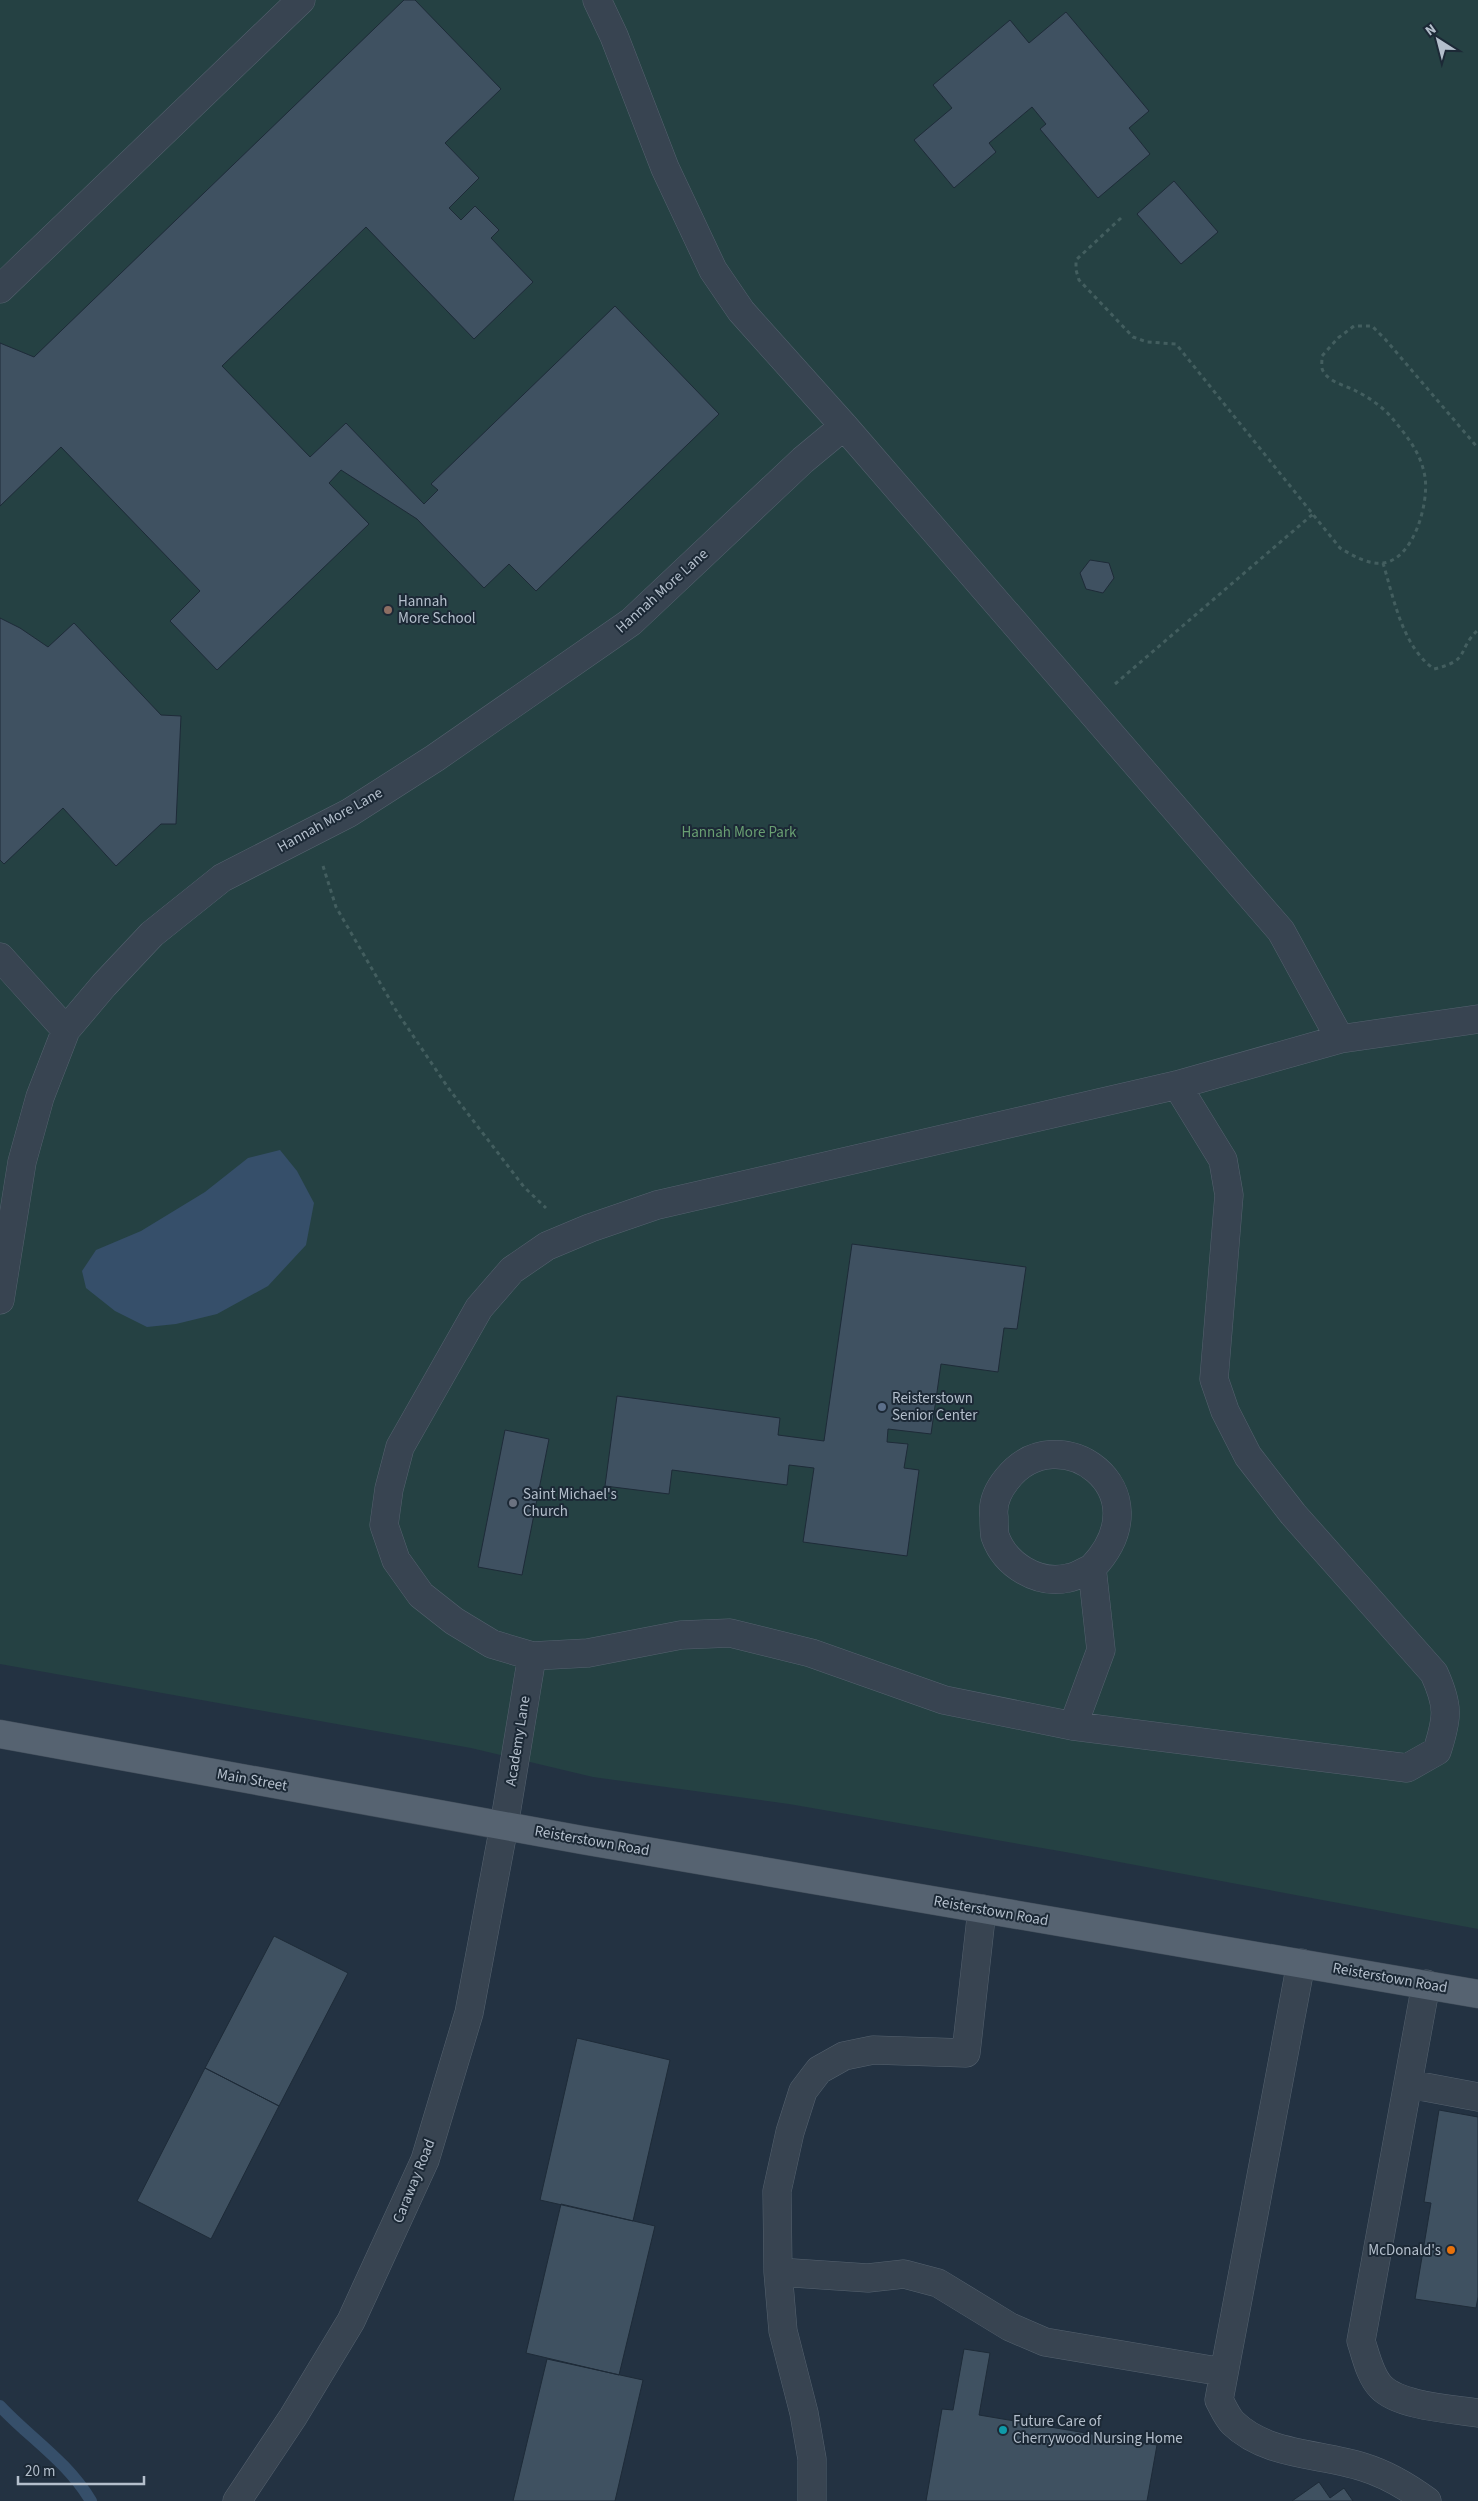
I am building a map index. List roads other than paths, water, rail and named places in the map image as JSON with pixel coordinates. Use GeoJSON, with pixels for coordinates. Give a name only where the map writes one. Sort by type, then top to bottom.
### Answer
{"type":"FeatureCollection","features":[{"type":"Feature","properties":{"kind":"main road","name":"Main Street"},"geometry":{"type":"LineString","coordinates":[[0,1734],[504,1826]]}},
{"type":"Feature","properties":{"kind":"main road","name":"Reisterstown Road"},"geometry":{"type":"LineString","coordinates":[[504,1826],[1478,1994]]}},
{"type":"Feature","properties":{"kind":"street"},"geometry":{"type":"LineString","coordinates":[[0,289],[301,0]]}},
{"type":"Feature","properties":{"kind":"street"},"geometry":{"type":"LineString","coordinates":[[597,0],[614,36],[665,168],[713,270],[741,311],[844,426],[1282,931],[1340,1039]]}},
{"type":"Feature","properties":{"kind":"street","name":"Hannah More Lane"},"geometry":{"type":"LineString","coordinates":[[0,1300],[22,1162],[40,1097],[66,1030],[104,985],[152,934],[222,878],[349,813],[435,758],[631,622],[803,460],[844,426]]}},
{"type":"Feature","properties":{"kind":"street"},"geometry":{"type":"LineString","coordinates":[[0,957],[66,1030]]}},
{"type":"Feature","properties":{"kind":"street"},"geometry":{"type":"LineString","coordinates":[[1177,1084],[1223,1160],[1229,1195],[1214,1379],[1225,1411],[1248,1456],[1287,1506],[1434,1673],[1445,1698],[1446,1725],[1437,1751],[1407,1768],[1073,1726],[944,1700],[811,1652],[730,1632],[681,1635],[588,1653],[532,1656],[492,1644],[454,1621],[421,1595],[396,1560],[384,1525],[389,1489],[400,1447],[479,1308],[512,1270],[547,1246],[574,1234],[656,1205],[1177,1084],[1340,1039],[1478,1019]]}},
{"type":"Feature","properties":{"kind":"street"},"geometry":{"type":"LineString","coordinates":[[1062,1454],[1084,1460],[1100,1472],[1111,1488],[1118,1509],[1116,1532],[1106,1554],[1092,1568],[1068,1578],[1045,1579],[1024,1571],[1005,1555],[995,1535],[993,1509],[1000,1488],[1014,1470],[1034,1458],[1062,1454]]}},
{"type":"Feature","properties":{"kind":"street"},"geometry":{"type":"LineString","coordinates":[[1073,1726],[1101,1650],[1092,1568]]}},
{"type":"Feature","properties":{"kind":"street","name":"Academy Lane"},"geometry":{"type":"LineString","coordinates":[[504,1826],[532,1656]]}},
{"type":"Feature","properties":{"kind":"street","name":"Caraway Road"},"geometry":{"type":"LineString","coordinates":[[237,2501],[293,2417],[351,2321],[425,2160],[469,2013],[504,1826]]}},
{"type":"Feature","properties":{"kind":"street"},"geometry":{"type":"LineString","coordinates":[[812,2501],[812,2459],[804,2412],[783,2331],[778,2272],[777,2191],[790,2132],[803,2092],[819,2070],[844,2056],[873,2050],[966,2053],[982,1909]]}},
{"type":"Feature","properties":{"kind":"street"},"geometry":{"type":"LineString","coordinates":[[1301,1963],[1218,2400],[1232,2422],[1247,2434],[1270,2446],[1364,2467],[1409,2487],[1427,2501]]}},
{"type":"Feature","properties":{"kind":"street"},"geometry":{"type":"LineString","coordinates":[[1426,1984],[1361,2341],[1370,2368],[1380,2387],[1398,2399],[1478,2413]]}},
{"type":"Feature","properties":{"kind":"street"},"geometry":{"type":"LineString","coordinates":[[1409,2084],[1478,2097]]}},
{"type":"Feature","properties":{"kind":"street"},"geometry":{"type":"LineString","coordinates":[[778,2272],[868,2278],[904,2274],[938,2283],[1010,2327],[1045,2342],[1223,2372]]}},
{"type":"Feature","properties":{"kind":"water"},"geometry":{"type":"Polygon","coordinates":[[[280,1150],[297,1171],[314,1203],[306,1245],[268,1286],[217,1314],[176,1324],[147,1327],[115,1311],[86,1288],[82,1271],[96,1250],[141,1231],[205,1192],[248,1158],[280,1150]]]}},
{"type":"Feature","properties":{"kind":"waterway"},"geometry":{"type":"LineString","coordinates":[[0,2406],[60,2462],[91,2501]]}},
{"type":"Feature","properties":{"kind":"place","name":"Hannah More School"},"geometry":{"type":"Point","coordinates":[388,610]}},
{"type":"Feature","properties":{"kind":"place","name":"Reisterstown Senior Center"},"geometry":{"type":"Point","coordinates":[882,1407]}},
{"type":"Feature","properties":{"kind":"place","name":"Saint Michael's Church"},"geometry":{"type":"Point","coordinates":[513,1503]}},
{"type":"Feature","properties":{"kind":"place","name":"McDonald's"},"geometry":{"type":"Point","coordinates":[1451,2250]}},
{"type":"Feature","properties":{"kind":"place","name":"Future Care of Cherrywood Nursing Home"},"geometry":{"type":"Point","coordinates":[1003,2430]}},
{"type":"Feature","properties":{"kind":"park label","name":"Hannah More Park"},"geometry":{"type":"Point","coordinates":[739,832]}}]}
